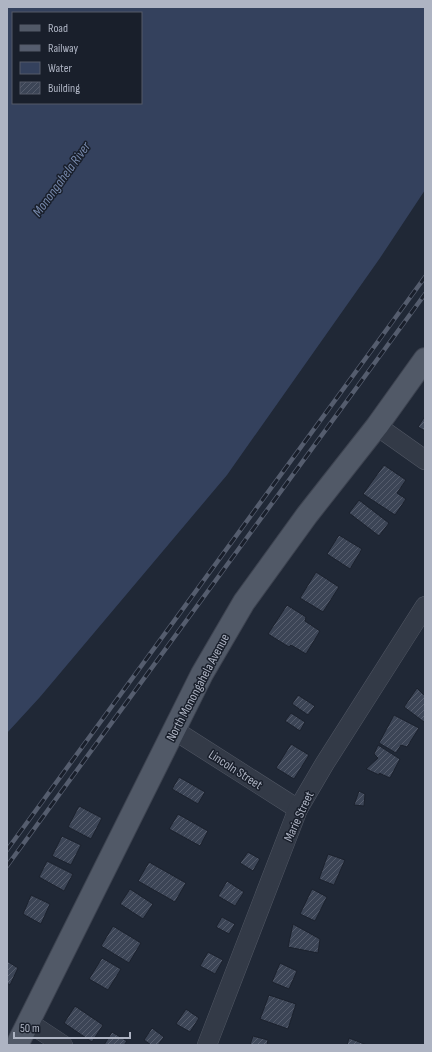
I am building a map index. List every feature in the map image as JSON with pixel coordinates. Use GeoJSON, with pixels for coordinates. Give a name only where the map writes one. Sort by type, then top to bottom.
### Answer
{"type":"FeatureCollection","features":[{"type":"Feature","properties":{"kind":"main road","name":"North Monongahela Avenue"},"geometry":{"type":"LineString","coordinates":[[16,1045],[202,674],[244,602],[308,515],[377,426],[425,359]]}},
{"type":"Feature","properties":{"kind":"street"},"geometry":{"type":"LineString","coordinates":[[377,426],[425,460]]}},
{"type":"Feature","properties":{"kind":"street","name":"Marie Street"},"geometry":{"type":"LineString","coordinates":[[207,1045],[298,809],[325,763],[425,606]]}},
{"type":"Feature","properties":{"kind":"street","name":"Lincoln Street"},"geometry":{"type":"LineString","coordinates":[[174,730],[298,809]]}},
{"type":"Feature","properties":{"kind":"street"},"geometry":{"type":"LineString","coordinates":[[28,1022],[63,1045]]}},
{"type":"Feature","properties":{"kind":"water","name":"Monongahela River"},"geometry":{"type":"Polygon","coordinates":[[[7,7],[425,7],[425,190],[380,258],[227,475],[40,697],[7,733],[7,7]]]}},
{"type":"Feature","properties":{"kind":"building"},"geometry":{"type":"Polygon","coordinates":[[[425,416],[425,431],[418,427],[425,416]]]}},
{"type":"Feature","properties":{"kind":"building"},"geometry":{"type":"Polygon","coordinates":[[[384,465],[406,480],[397,493],[406,499],[395,515],[363,494],[384,465]]]}},
{"type":"Feature","properties":{"kind":"building"},"geometry":{"type":"Polygon","coordinates":[[[359,500],[389,523],[379,536],[349,513],[359,500]]]}},
{"type":"Feature","properties":{"kind":"building"},"geometry":{"type":"Polygon","coordinates":[[[339,535],[362,549],[350,569],[327,554],[339,535]]]}},
{"type":"Feature","properties":{"kind":"building"},"geometry":{"type":"Polygon","coordinates":[[[316,572],[339,587],[323,612],[300,598],[316,572]]]}},
{"type":"Feature","properties":{"kind":"building"},"geometry":{"type":"Polygon","coordinates":[[[287,605],[306,617],[305,621],[320,631],[306,654],[291,645],[289,647],[268,634],[287,605]]]}},
{"type":"Feature","properties":{"kind":"building"},"geometry":{"type":"Polygon","coordinates":[[[417,688],[425,696],[424,722],[404,707],[417,688]]]}},
{"type":"Feature","properties":{"kind":"building"},"geometry":{"type":"Polygon","coordinates":[[[298,695],[315,706],[308,715],[292,704],[298,695]]]}},
{"type":"Feature","properties":{"kind":"building"},"geometry":{"type":"Polygon","coordinates":[[[291,713],[305,722],[300,731],[285,721],[291,713]]]}},
{"type":"Feature","properties":{"kind":"building"},"geometry":{"type":"Polygon","coordinates":[[[394,715],[419,728],[407,747],[401,745],[396,753],[379,743],[394,715]]]}},
{"type":"Feature","properties":{"kind":"building"},"geometry":{"type":"Polygon","coordinates":[[[291,744],[309,755],[294,779],[276,768],[291,744]]]}},
{"type":"Feature","properties":{"kind":"building"},"geometry":{"type":"Polygon","coordinates":[[[378,745],[400,759],[390,778],[366,769],[378,758],[374,754],[378,745]]]}},
{"type":"Feature","properties":{"kind":"building"},"geometry":{"type":"Polygon","coordinates":[[[179,777],[205,792],[198,804],[172,789],[179,777]]]}},
{"type":"Feature","properties":{"kind":"building"},"geometry":{"type":"Polygon","coordinates":[[[359,791],[365,794],[364,806],[354,805],[359,791]]]}},
{"type":"Feature","properties":{"kind":"building"},"geometry":{"type":"Polygon","coordinates":[[[79,806],[102,818],[91,839],[68,827],[79,806]]]}},
{"type":"Feature","properties":{"kind":"building"},"geometry":{"type":"Polygon","coordinates":[[[178,814],[208,831],[200,846],[169,829],[178,814]]]}},
{"type":"Feature","properties":{"kind":"building"},"geometry":{"type":"Polygon","coordinates":[[[62,836],[81,845],[71,865],[52,856],[62,836]]]}},
{"type":"Feature","properties":{"kind":"building"},"geometry":{"type":"Polygon","coordinates":[[[248,852],[260,859],[253,871],[240,863],[248,852]]]}},
{"type":"Feature","properties":{"kind":"building"},"geometry":{"type":"Polygon","coordinates":[[[328,854],[345,860],[334,885],[319,879],[328,854]]]}},
{"type":"Feature","properties":{"kind":"building"},"geometry":{"type":"Polygon","coordinates":[[[47,861],[73,874],[64,891],[39,877],[47,861]]]}},
{"type":"Feature","properties":{"kind":"building"},"geometry":{"type":"Polygon","coordinates":[[[149,862],[186,883],[175,902],[138,881],[149,862]]]}},
{"type":"Feature","properties":{"kind":"building"},"geometry":{"type":"Polygon","coordinates":[[[227,881],[244,892],[235,906],[218,896],[227,881]]]}},
{"type":"Feature","properties":{"kind":"building"},"geometry":{"type":"Polygon","coordinates":[[[130,889],[153,904],[143,919],[120,904],[130,889]]]}},
{"type":"Feature","properties":{"kind":"building"},"geometry":{"type":"Polygon","coordinates":[[[312,889],[327,897],[315,921],[300,914],[312,889]]]}},
{"type":"Feature","properties":{"kind":"building"},"geometry":{"type":"Polygon","coordinates":[[[31,895],[50,904],[41,924],[23,914],[31,895]]]}},
{"type":"Feature","properties":{"kind":"building"},"geometry":{"type":"Polygon","coordinates":[[[222,917],[235,924],[229,934],[216,927],[222,917]]]}},
{"type":"Feature","properties":{"kind":"building"},"geometry":{"type":"Polygon","coordinates":[[[293,924],[320,939],[318,953],[288,947],[293,924]]]}},
{"type":"Feature","properties":{"kind":"building"},"geometry":{"type":"Polygon","coordinates":[[[113,926],[141,943],[129,963],[101,946],[113,926]]]}},
{"type":"Feature","properties":{"kind":"building"},"geometry":{"type":"Polygon","coordinates":[[[208,952],[223,960],[215,974],[200,966],[208,952]]]}},
{"type":"Feature","properties":{"kind":"building"},"geometry":{"type":"Polygon","coordinates":[[[102,958],[121,969],[108,990],[89,979],[102,958]]]}},
{"type":"Feature","properties":{"kind":"building"},"geometry":{"type":"Polygon","coordinates":[[[7,961],[18,968],[10,985],[7,983],[7,961]]]}},
{"type":"Feature","properties":{"kind":"building"},"geometry":{"type":"Polygon","coordinates":[[[280,963],[297,971],[289,989],[272,982],[280,963]]]}},
{"type":"Feature","properties":{"kind":"building"},"geometry":{"type":"Polygon","coordinates":[[[269,995],[296,1004],[288,1029],[260,1019],[269,995]]]}},
{"type":"Feature","properties":{"kind":"building"},"geometry":{"type":"Polygon","coordinates":[[[75,1006],[103,1025],[92,1042],[64,1023],[75,1006]]]}},
{"type":"Feature","properties":{"kind":"building"},"geometry":{"type":"Polygon","coordinates":[[[186,1009],[199,1018],[190,1032],[176,1024],[186,1009]]]}},
{"type":"Feature","properties":{"kind":"building"},"geometry":{"type":"Polygon","coordinates":[[[152,1028],[164,1037],[158,1045],[151,1045],[144,1040],[152,1028]]]}},
{"type":"Feature","properties":{"kind":"building"},"geometry":{"type":"Polygon","coordinates":[[[112,1032],[127,1041],[124,1045],[104,1045],[112,1032]]]}},
{"type":"Feature","properties":{"kind":"building"},"geometry":{"type":"Polygon","coordinates":[[[253,1036],[268,1040],[267,1045],[250,1045],[253,1036]]]}},
{"type":"Feature","properties":{"kind":"building"},"geometry":{"type":"Polygon","coordinates":[[[349,1038],[367,1045],[347,1045],[349,1038]]]}},
{"type":"Feature","properties":{"kind":"railway"},"geometry":{"type":"LineString","coordinates":[[7,850],[425,277]]}},
{"type":"Feature","properties":{"kind":"railway"},"geometry":{"type":"LineString","coordinates":[[7,866],[425,294]]}}]}
